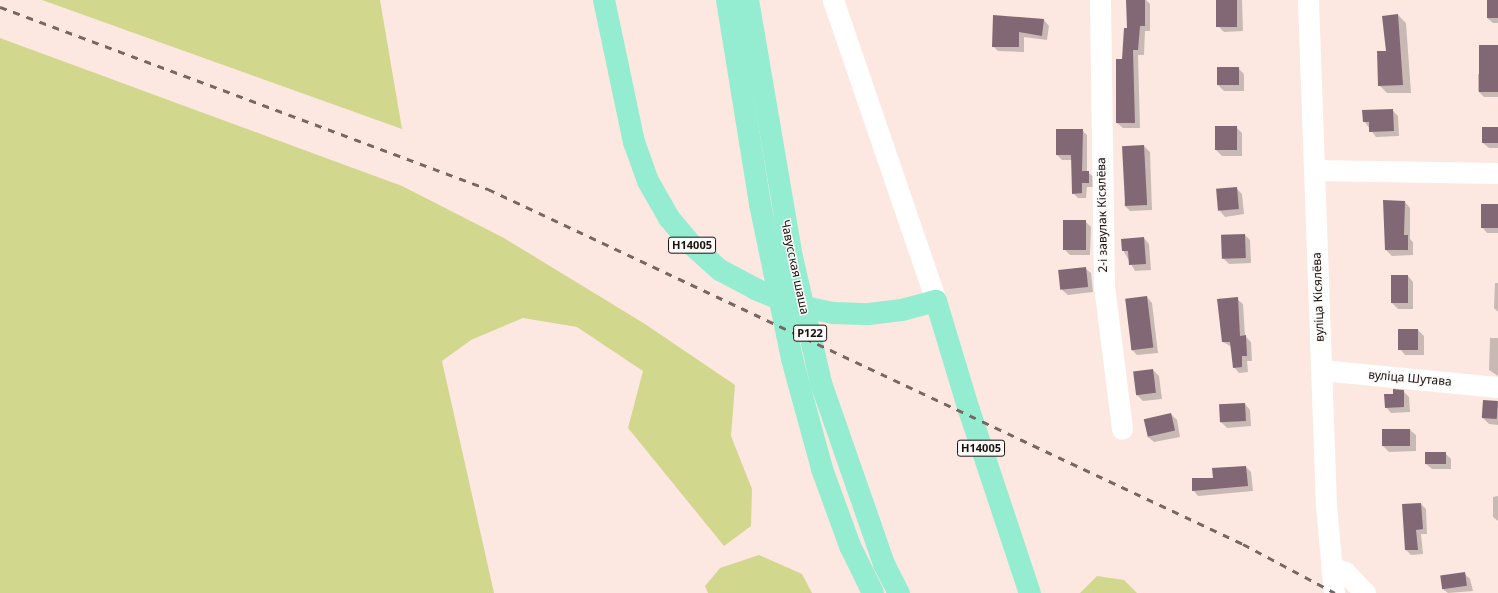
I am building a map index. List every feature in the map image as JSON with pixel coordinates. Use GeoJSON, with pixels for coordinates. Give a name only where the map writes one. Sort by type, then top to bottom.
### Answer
{"type":"FeatureCollection","features":[{"type":"Feature","properties":{"kind":"main road","name":"Н14005"},"geometry":{"type":"LineString","coordinates":[[604,0],[634,142],[646,175],[669,218],[698,250],[720,270],[756,289],[795,305],[834,313],[869,314],[902,310],[936,300],[969,410],[1030,593]]}},
{"type":"Feature","properties":{"kind":"main road","name":"Чавусская шаша"},"geometry":{"type":"LineString","coordinates":[[727,0],[760,204],[792,359],[822,469],[850,546],[873,593]]}},
{"type":"Feature","properties":{"kind":"main road","name":"Чавусская шаша"},"geometry":{"type":"LineString","coordinates":[[748,0],[792,258],[822,383],[848,464],[884,564],[899,593]]}},
{"type":"Feature","properties":{"kind":"street","name":"Н14005"},"geometry":{"type":"LineString","coordinates":[[832,0],[936,300]]}},
{"type":"Feature","properties":{"kind":"street","name":"2-і завулак Кісялёва"},"geometry":{"type":"LineString","coordinates":[[1100,0],[1104,286],[1122,429]]}},
{"type":"Feature","properties":{"kind":"street","name":"вуліца Кісялёва"},"geometry":{"type":"LineString","coordinates":[[1308,0],[1326,505],[1334,593]]}},
{"type":"Feature","properties":{"kind":"street"},"geometry":{"type":"LineString","coordinates":[[1314,170],[1498,173]]}},
{"type":"Feature","properties":{"kind":"street","name":"вуліца Шутава"},"geometry":{"type":"LineString","coordinates":[[1321,370],[1498,387]]}},
{"type":"Feature","properties":{"kind":"street"},"geometry":{"type":"LineString","coordinates":[[1331,567],[1344,572],[1365,593]]}},
{"type":"Feature","properties":{"kind":"green space"},"geometry":{"type":"Polygon","coordinates":[[[42,0],[380,0],[402,129],[42,0]]]}},
{"type":"Feature","properties":{"kind":"green space"},"geometry":{"type":"Polygon","coordinates":[[[0,38],[402,186],[504,238],[645,324],[735,385],[731,436],[752,489],[751,526],[724,546],[628,428],[643,371],[577,327],[523,318],[471,340],[442,361],[494,593],[0,593],[0,38]]]}},
{"type":"Feature","properties":{"kind":"green space"},"geometry":{"type":"Polygon","coordinates":[[[759,555],[802,574],[812,593],[708,593],[705,586],[720,568],[759,555]]]}},
{"type":"Feature","properties":{"kind":"green space"},"geometry":{"type":"Polygon","coordinates":[[[1097,576],[1124,580],[1137,593],[1080,593],[1097,576]]]}},
{"type":"Feature","properties":{"kind":"building"},"geometry":{"type":"Polygon","coordinates":[[[1126,0],[1145,0],[1145,26],[1140,26],[1138,50],[1133,50],[1135,123],[1116,123],[1116,59],[1122,59],[1124,28],[1127,28],[1126,0]]]}},
{"type":"Feature","properties":{"kind":"building"},"geometry":{"type":"Polygon","coordinates":[[[1216,0],[1237,0],[1237,27],[1216,27],[1216,0]]]}},
{"type":"Feature","properties":{"kind":"building"},"geometry":{"type":"Polygon","coordinates":[[[1487,0],[1498,0],[1498,18],[1487,18],[1487,0]]]}},
{"type":"Feature","properties":{"kind":"building"},"geometry":{"type":"Polygon","coordinates":[[[1398,14],[1403,85],[1378,86],[1377,51],[1386,51],[1382,16],[1398,14]]]}},
{"type":"Feature","properties":{"kind":"building"},"geometry":{"type":"Polygon","coordinates":[[[993,15],[1044,19],[1042,36],[1019,32],[1019,47],[992,47],[993,15]]]}},
{"type":"Feature","properties":{"kind":"building"},"geometry":{"type":"Polygon","coordinates":[[[1479,45],[1498,45],[1498,92],[1479,92],[1479,45]]]}},
{"type":"Feature","properties":{"kind":"building"},"geometry":{"type":"Polygon","coordinates":[[[1217,67],[1239,67],[1239,85],[1217,85],[1217,67]]]}},
{"type":"Feature","properties":{"kind":"building"},"geometry":{"type":"Polygon","coordinates":[[[1393,109],[1394,131],[1369,132],[1369,122],[1363,122],[1362,110],[1393,109]]]}},
{"type":"Feature","properties":{"kind":"building"},"geometry":{"type":"Polygon","coordinates":[[[1215,126],[1237,126],[1237,150],[1215,150],[1215,126]]]}},
{"type":"Feature","properties":{"kind":"building"},"geometry":{"type":"Polygon","coordinates":[[[1482,127],[1498,127],[1498,143],[1482,143],[1482,127]]]}},
{"type":"Feature","properties":{"kind":"building"},"geometry":{"type":"Polygon","coordinates":[[[1056,129],[1083,129],[1082,171],[1089,171],[1089,183],[1082,183],[1082,193],[1072,194],[1071,155],[1056,155],[1056,129]]]}},
{"type":"Feature","properties":{"kind":"building"},"geometry":{"type":"Polygon","coordinates":[[[1144,145],[1147,205],[1125,206],[1122,146],[1144,145]]]}},
{"type":"Feature","properties":{"kind":"building"},"geometry":{"type":"Polygon","coordinates":[[[1237,187],[1239,209],[1218,211],[1216,189],[1237,187]]]}},
{"type":"Feature","properties":{"kind":"building"},"geometry":{"type":"Polygon","coordinates":[[[1383,200],[1405,201],[1404,235],[1408,235],[1408,250],[1385,250],[1383,200]]]}},
{"type":"Feature","properties":{"kind":"building"},"geometry":{"type":"Polygon","coordinates":[[[1481,204],[1498,204],[1498,228],[1481,228],[1481,204]]]}},
{"type":"Feature","properties":{"kind":"building"},"geometry":{"type":"Polygon","coordinates":[[[1063,220],[1086,220],[1086,250],[1063,250],[1063,220]]]}},
{"type":"Feature","properties":{"kind":"building"},"geometry":{"type":"Polygon","coordinates":[[[1245,234],[1246,258],[1222,259],[1221,235],[1245,234]]]}},
{"type":"Feature","properties":{"kind":"building"},"geometry":{"type":"Polygon","coordinates":[[[1144,237],[1146,264],[1129,265],[1128,251],[1122,251],[1121,239],[1144,237]]]}},
{"type":"Feature","properties":{"kind":"building"},"geometry":{"type":"Polygon","coordinates":[[[1086,267],[1088,287],[1060,290],[1058,270],[1086,267]]]}},
{"type":"Feature","properties":{"kind":"building"},"geometry":{"type":"Polygon","coordinates":[[[1391,275],[1408,275],[1408,303],[1391,303],[1391,275]]]}},
{"type":"Feature","properties":{"kind":"building"},"geometry":{"type":"Polygon","coordinates":[[[1147,296],[1153,348],[1132,350],[1125,299],[1147,296]]]}},
{"type":"Feature","properties":{"kind":"building"},"geometry":{"type":"Polygon","coordinates":[[[1238,297],[1240,336],[1246,335],[1247,356],[1242,356],[1242,367],[1233,368],[1230,342],[1222,342],[1217,299],[1238,297]]]}},
{"type":"Feature","properties":{"kind":"building"},"geometry":{"type":"Polygon","coordinates":[[[1398,329],[1418,329],[1418,350],[1398,350],[1398,329]]]}},
{"type":"Feature","properties":{"kind":"building"},"geometry":{"type":"Polygon","coordinates":[[[1153,369],[1156,393],[1136,395],[1133,371],[1153,369]]]}},
{"type":"Feature","properties":{"kind":"building"},"geometry":{"type":"Polygon","coordinates":[[[1393,389],[1404,390],[1404,407],[1385,408],[1384,394],[1393,394],[1393,389]]]}},
{"type":"Feature","properties":{"kind":"building"},"geometry":{"type":"Polygon","coordinates":[[[1483,400],[1498,401],[1497,419],[1482,418],[1483,400]]]}},
{"type":"Feature","properties":{"kind":"building"},"geometry":{"type":"Polygon","coordinates":[[[1245,403],[1246,421],[1220,422],[1219,404],[1245,403]]]}},
{"type":"Feature","properties":{"kind":"building"},"geometry":{"type":"Polygon","coordinates":[[[1171,413],[1175,431],[1148,437],[1144,419],[1171,413]]]}},
{"type":"Feature","properties":{"kind":"building"},"geometry":{"type":"Polygon","coordinates":[[[1382,429],[1410,429],[1410,446],[1382,446],[1382,429]]]}},
{"type":"Feature","properties":{"kind":"building"},"geometry":{"type":"Polygon","coordinates":[[[1425,452],[1446,452],[1446,464],[1425,464],[1425,452]]]}},
{"type":"Feature","properties":{"kind":"building"},"geometry":{"type":"Polygon","coordinates":[[[1246,466],[1248,486],[1192,491],[1192,478],[1213,478],[1212,468],[1246,466]]]}},
{"type":"Feature","properties":{"kind":"building"},"geometry":{"type":"Polygon","coordinates":[[[1421,503],[1423,529],[1416,530],[1418,550],[1405,550],[1402,504],[1421,503]]]}},
{"type":"Feature","properties":{"kind":"building"},"geometry":{"type":"Polygon","coordinates":[[[1465,572],[1467,586],[1442,589],[1440,575],[1465,572]]]}},
{"type":"Feature","properties":{"kind":"railway"},"geometry":{"type":"LineString","coordinates":[[0,7],[488,189],[1243,544],[1335,593]]}}]}
